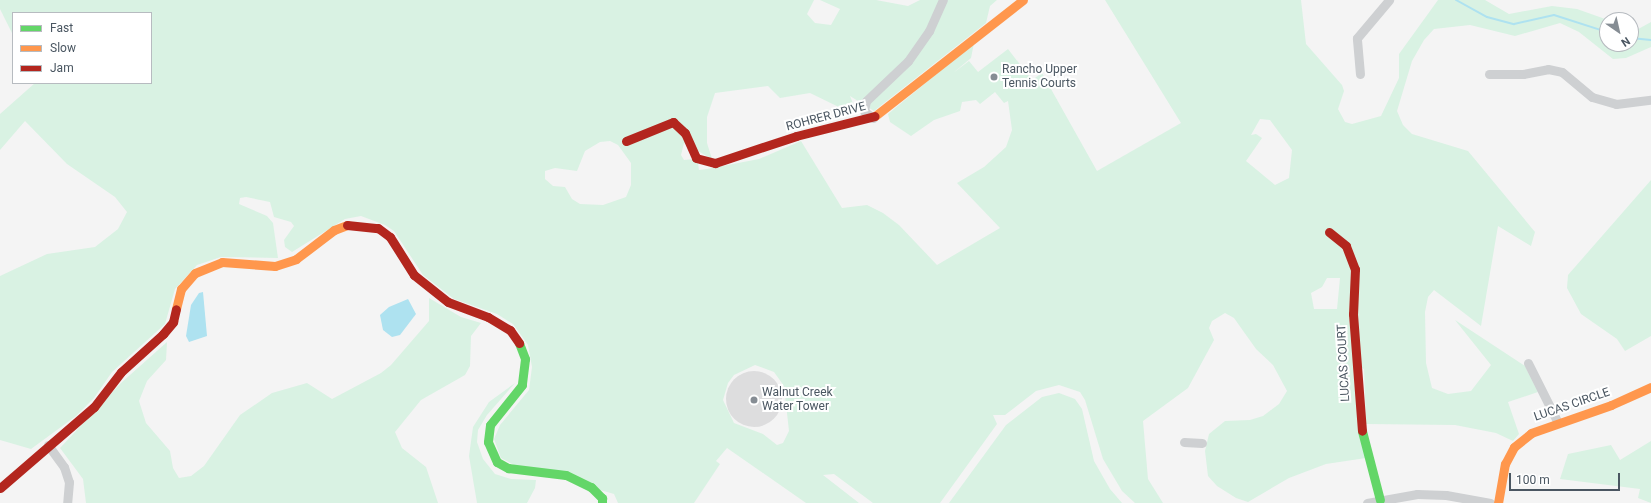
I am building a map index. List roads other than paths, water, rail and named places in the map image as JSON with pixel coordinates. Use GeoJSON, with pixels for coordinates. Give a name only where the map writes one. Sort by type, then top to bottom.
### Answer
{"type":"FeatureCollection","features":[{"type":"Feature","properties":{"kind":"street"},"geometry":{"type":"LineString","coordinates":[[873,118],[864,111],[866,101],[908,61],[929,31],[943,0]]}},
{"type":"Feature","properties":{"kind":"street","name":"ROHRER DRIVE"},"geometry":{"type":"LineString","coordinates":[[626,141],[673,122],[685,133],[696,158],[716,163],[796,136],[873,118],[1023,0]]}},
{"type":"Feature","properties":{"kind":"street"},"geometry":{"type":"LineString","coordinates":[[1360,74],[1358,38],[1389,0]]}},
{"type":"Feature","properties":{"kind":"street"},"geometry":{"type":"LineString","coordinates":[[1489,74],[1510,75],[1548,69],[1562,72],[1592,96],[1610,102],[1651,100]]}},
{"type":"Feature","properties":{"kind":"street"},"geometry":{"type":"LineString","coordinates":[[0,488],[48,445],[94,407],[121,372],[163,334],[173,322],[181,289],[202,268],[222,262],[275,266],[296,260],[334,230],[351,223],[365,224],[390,237],[414,275],[448,302],[488,317],[510,330],[520,344],[525,359],[522,385],[490,426],[488,442],[497,462],[508,468],[566,476],[591,486],[602,498],[602,503]]}},
{"type":"Feature","properties":{"kind":"street","name":"LUCAS COURT"},"geometry":{"type":"LineString","coordinates":[[1330,232],[1346,246],[1355,269],[1353,314],[1358,405],[1366,454],[1380,500]]}},
{"type":"Feature","properties":{"kind":"street"},"geometry":{"type":"LineString","coordinates":[[1528,363],[1557,421]]}},
{"type":"Feature","properties":{"kind":"street","name":"LUCAS CIRCLE"},"geometry":{"type":"LineString","coordinates":[[1498,503],[1501,476],[1514,447],[1531,433],[1557,421],[1611,405],[1651,387]]}},
{"type":"Feature","properties":{"kind":"street"},"geometry":{"type":"LineString","coordinates":[[1184,442],[1202,443]]}},
{"type":"Feature","properties":{"kind":"street"},"geometry":{"type":"LineString","coordinates":[[48,445],[64,467],[69,482],[67,503]]}},
{"type":"Feature","properties":{"kind":"street"},"geometry":{"type":"LineString","coordinates":[[1367,503],[1417,494],[1446,495],[1490,503]]}},
{"type":"Feature","properties":{"kind":"water"},"geometry":{"type":"Polygon","coordinates":[[[203,292],[207,336],[189,342],[186,336],[191,305],[199,293],[203,292]]]}},
{"type":"Feature","properties":{"kind":"water"},"geometry":{"type":"Polygon","coordinates":[[[408,299],[416,314],[400,335],[392,337],[383,330],[380,315],[389,307],[408,299]]]}},
{"type":"Feature","properties":{"kind":"waterway"},"geometry":{"type":"LineString","coordinates":[[1456,0],[1487,17],[1514,24],[1554,15],[1599,29]]}},
{"type":"Feature","properties":{"kind":"waterway"},"geometry":{"type":"LineString","coordinates":[[1639,39],[1651,40]]}},
{"type":"Feature","properties":{"kind":"place","name":"Rancho Upper Tennis Courts"},"geometry":{"type":"Point","coordinates":[994,77]}},
{"type":"Feature","properties":{"kind":"place","name":"Walnut Creek Water Tower"},"geometry":{"type":"Point","coordinates":[754,400]}}]}
